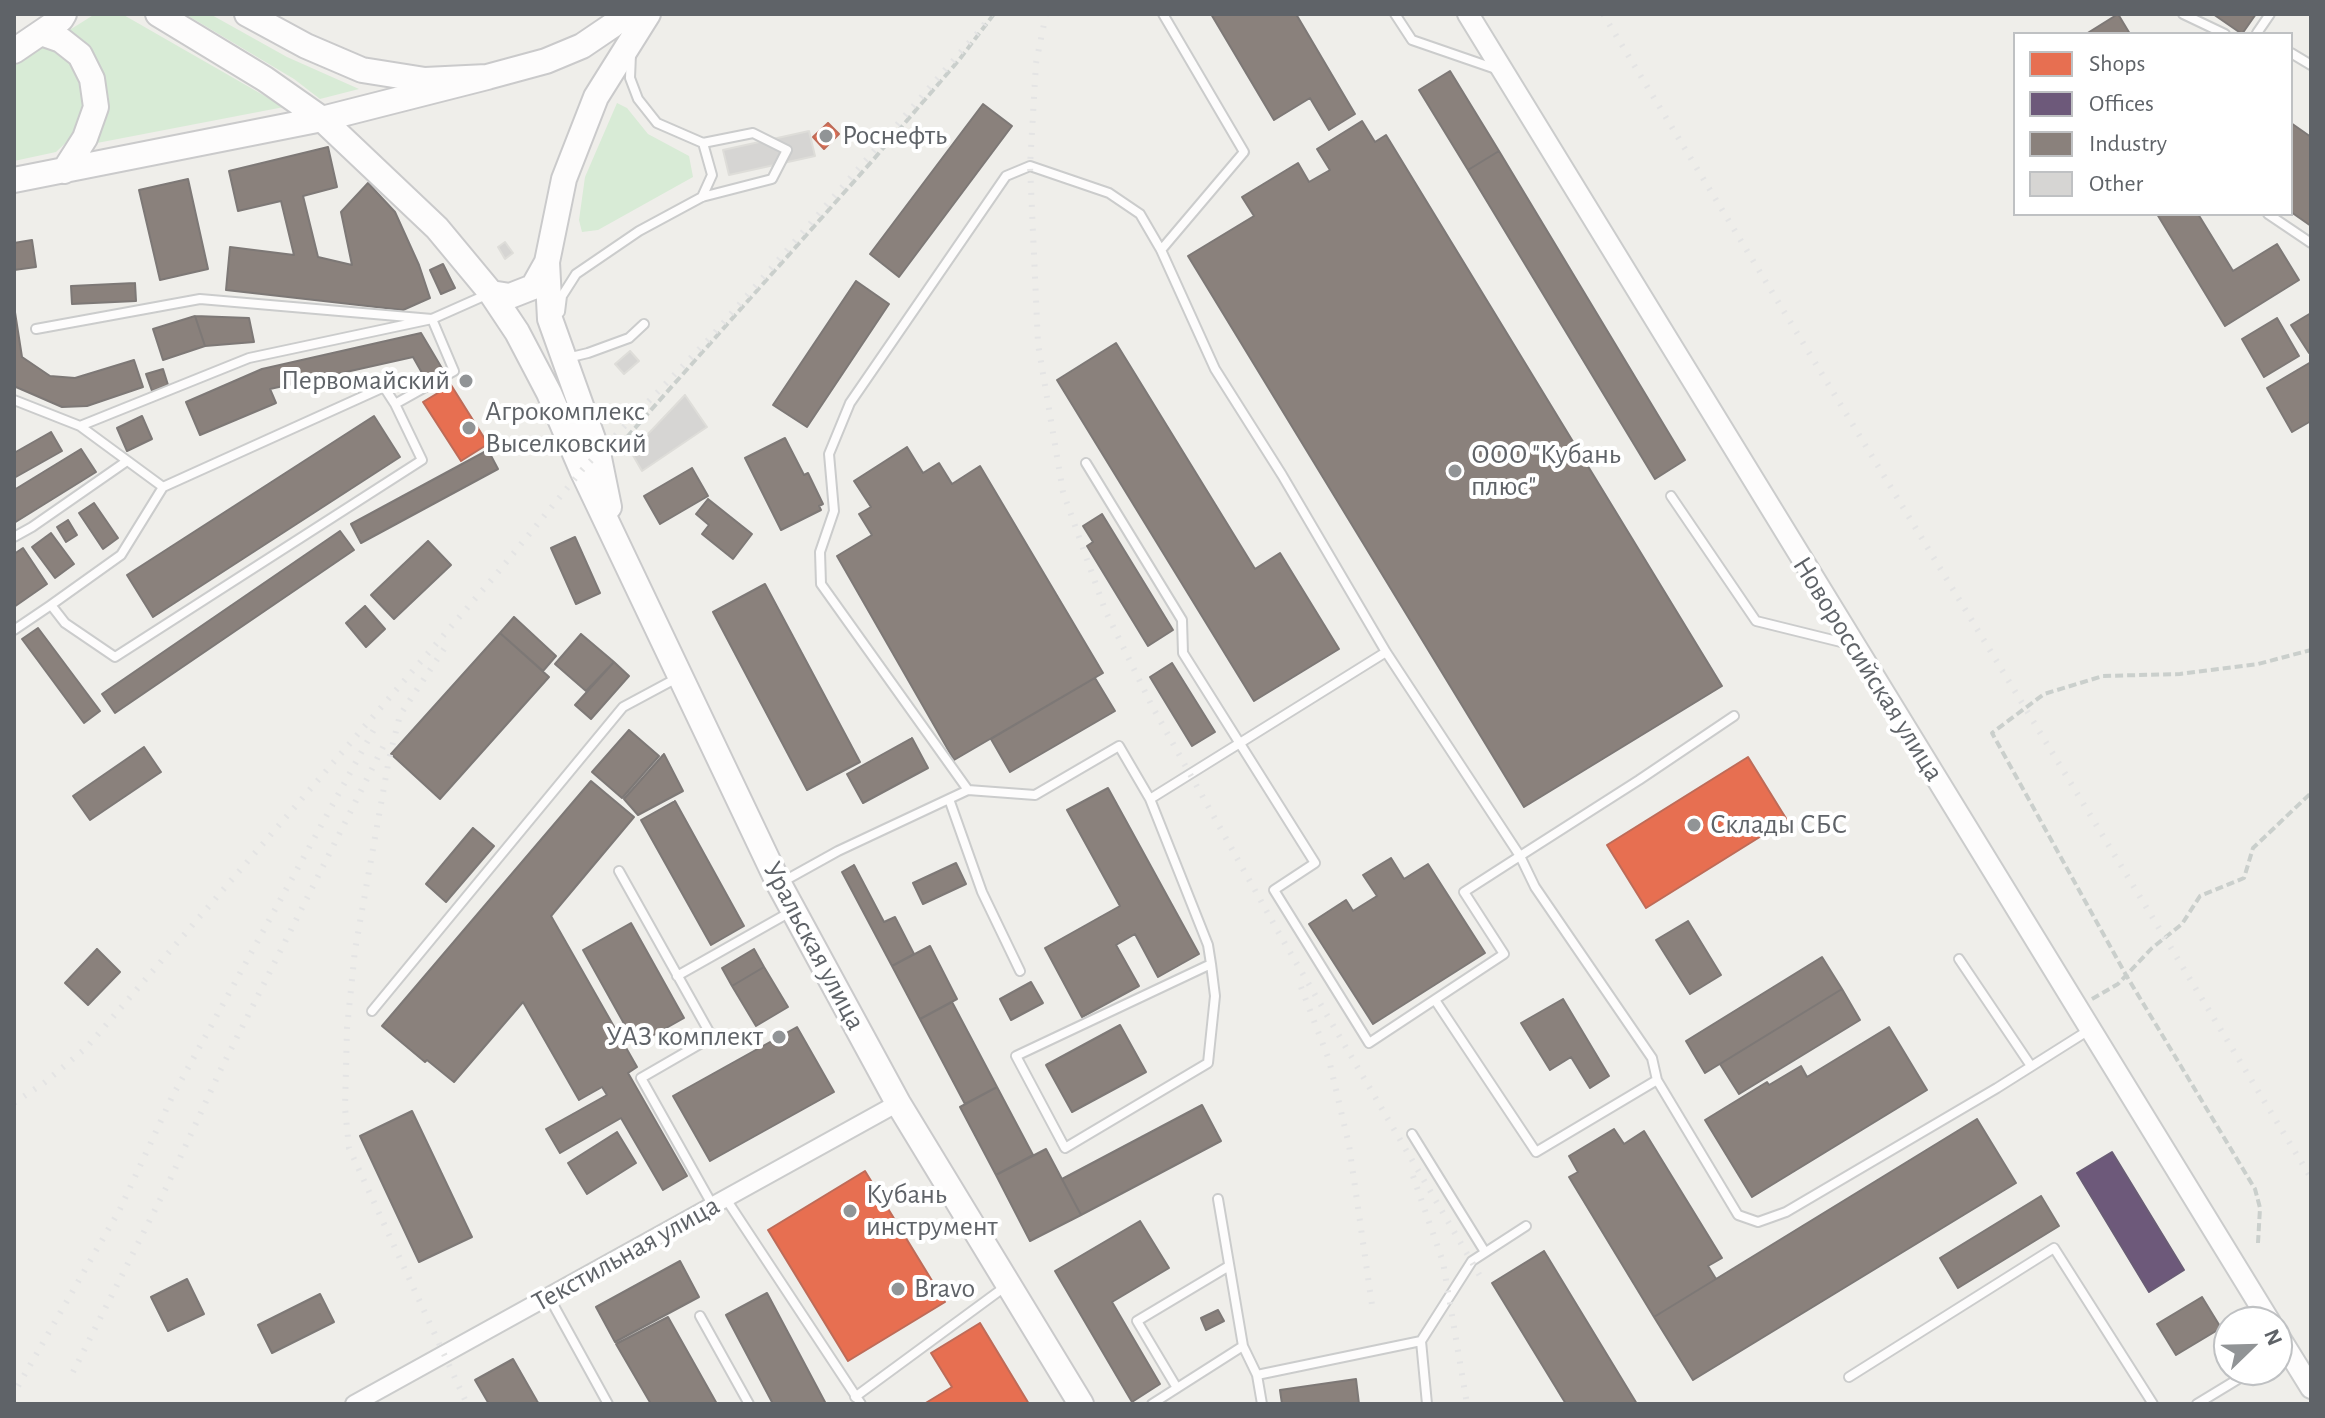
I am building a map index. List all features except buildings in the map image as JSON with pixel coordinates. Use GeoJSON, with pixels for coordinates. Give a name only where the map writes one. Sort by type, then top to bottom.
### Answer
{"type":"FeatureCollection","features":[{"type":"Feature","properties":{"kind":"main road"},"geometry":{"type":"LineString","coordinates":[[14,51],[64,14]]}},
{"type":"Feature","properties":{"kind":"main road"},"geometry":{"type":"LineString","coordinates":[[158,14],[265,79],[322,119],[437,228],[491,293],[517,332],[591,468]]}},
{"type":"Feature","properties":{"kind":"main road"},"geometry":{"type":"LineString","coordinates":[[247,14],[306,46],[362,70],[425,80],[487,77]]}},
{"type":"Feature","properties":{"kind":"main road"},"geometry":{"type":"LineString","coordinates":[[14,180],[322,119],[546,61],[582,46],[625,14]]}},
{"type":"Feature","properties":{"kind":"main road"},"geometry":{"type":"LineString","coordinates":[[591,468],[550,319],[547,262],[564,179],[596,97],[648,14]]}},
{"type":"Feature","properties":{"kind":"main road"},"geometry":{"type":"LineString","coordinates":[[41,33],[61,40],[80,55],[92,79],[96,107],[85,138],[64,171]]}},
{"type":"Feature","properties":{"kind":"main road"},"geometry":{"type":"LineString","coordinates":[[491,293],[510,296],[533,287],[547,262]]}},
{"type":"Feature","properties":{"kind":"main road","name":"Уральская улица"},"geometry":{"type":"LineString","coordinates":[[591,468],[612,522],[682,675],[794,911],[900,1101],[1083,1404]]}},
{"type":"Feature","properties":{"kind":"main road","name":"Уральская улица"},"geometry":{"type":"LineString","coordinates":[[591,468],[682,675],[784,881],[900,1101],[1083,1404]]}},
{"type":"Feature","properties":{"kind":"street","name":"Новороссийская улица"},"geometry":{"type":"LineString","coordinates":[[1468,14],[2260,1306]]}},
{"type":"Feature","properties":{"kind":"street","name":"Текстильная улица"},"geometry":{"type":"LineString","coordinates":[[354,1404],[900,1101]]}},
{"type":"Feature","properties":{"kind":"street"},"geometry":{"type":"LineString","coordinates":[[2293,1364],[2311,1388]]}},
{"type":"Feature","properties":{"kind":"lane"},"geometry":{"type":"LineString","coordinates":[[1161,250],[1244,152],[1163,14]]}},
{"type":"Feature","properties":{"kind":"lane"},"geometry":{"type":"LineString","coordinates":[[1395,14],[1412,40],[1503,71]]}},
{"type":"Feature","properties":{"kind":"lane"},"geometry":{"type":"LineString","coordinates":[[2183,14],[2221,32]]}},
{"type":"Feature","properties":{"kind":"lane"},"geometry":{"type":"LineString","coordinates":[[2258,32],[2270,14]]}},
{"type":"Feature","properties":{"kind":"lane"},"geometry":{"type":"LineString","coordinates":[[632,38],[630,78],[638,99],[657,123],[703,143],[753,133],[787,150],[772,179],[702,197],[639,231],[576,274],[562,296],[559,322],[563,358],[629,338],[644,324]]}},
{"type":"Feature","properties":{"kind":"lane"},"geometry":{"type":"LineString","coordinates":[[2293,54],[2311,65]]}},
{"type":"Feature","properties":{"kind":"lane"},"geometry":{"type":"LineString","coordinates":[[702,197],[712,175],[703,143]]}},
{"type":"Feature","properties":{"kind":"lane"},"geometry":{"type":"LineString","coordinates":[[968,790],[821,584],[820,552],[834,511],[829,454],[850,403],[1006,176],[1030,166],[1109,193],[1140,214],[1161,250],[1215,369],[1282,475],[1386,652],[1520,856],[1535,887],[1652,1058],[1657,1080],[1738,1215],[1758,1222],[1786,1212],[2089,1030]]}},
{"type":"Feature","properties":{"kind":"lane"},"geometry":{"type":"LineString","coordinates":[[2271,216],[2311,243]]}},
{"type":"Feature","properties":{"kind":"lane"},"geometry":{"type":"LineString","coordinates":[[80,426],[249,358],[432,319],[491,293]]}},
{"type":"Feature","properties":{"kind":"lane"},"geometry":{"type":"LineString","coordinates":[[36,329],[200,299],[432,319]]}},
{"type":"Feature","properties":{"kind":"lane"},"geometry":{"type":"LineString","coordinates":[[395,404],[454,371],[432,319]]}},
{"type":"Feature","properties":{"kind":"lane"},"geometry":{"type":"LineString","coordinates":[[14,630],[121,555],[163,487],[384,387],[395,404],[422,460],[115,657],[65,623],[51,605]]}},
{"type":"Feature","properties":{"kind":"lane"},"geometry":{"type":"LineString","coordinates":[[14,400],[80,426],[163,487]]}},
{"type":"Feature","properties":{"kind":"lane"},"geometry":{"type":"LineString","coordinates":[[14,537],[127,461]]}},
{"type":"Feature","properties":{"kind":"lane"},"geometry":{"type":"LineString","coordinates":[[1086,463],[1182,620],[1183,653],[1315,863],[1274,890],[1369,1043],[1504,954],[1464,892],[1734,716]]}},
{"type":"Feature","properties":{"kind":"lane"},"geometry":{"type":"LineString","coordinates":[[1671,496],[1756,621],[1853,645]]}},
{"type":"Feature","properties":{"kind":"lane"},"geometry":{"type":"LineString","coordinates":[[1150,799],[1386,652]]}},
{"type":"Feature","properties":{"kind":"lane"},"geometry":{"type":"LineString","coordinates":[[372,1011],[623,707],[682,675]]}},
{"type":"Feature","properties":{"kind":"lane"},"geometry":{"type":"LineString","coordinates":[[784,881],[838,851],[968,790],[1035,795],[1119,746],[1150,799],[1208,945],[1211,964],[1215,996],[1208,1063],[1065,1148],[1016,1056],[1211,964]]}},
{"type":"Feature","properties":{"kind":"lane"},"geometry":{"type":"LineString","coordinates":[[949,799],[982,892],[1020,971]]}},
{"type":"Feature","properties":{"kind":"lane"},"geometry":{"type":"LineString","coordinates":[[619,871],[712,1037],[641,1078],[720,1202],[858,1401],[1008,1284]]}},
{"type":"Feature","properties":{"kind":"lane"},"geometry":{"type":"LineString","coordinates":[[677,976],[794,911]]}},
{"type":"Feature","properties":{"kind":"lane"},"geometry":{"type":"LineString","coordinates":[[1959,959],[2031,1066]]}},
{"type":"Feature","properties":{"kind":"lane"},"geometry":{"type":"LineString","coordinates":[[1435,1000],[1536,1152],[1657,1080]]}},
{"type":"Feature","properties":{"kind":"lane"},"geometry":{"type":"LineString","coordinates":[[1412,1134],[1485,1252]]}},
{"type":"Feature","properties":{"kind":"lane"},"geometry":{"type":"LineString","coordinates":[[1218,1199],[1243,1346],[1257,1375],[1262,1404]]}},
{"type":"Feature","properties":{"kind":"lane"},"geometry":{"type":"LineString","coordinates":[[1427,1404],[1421,1341],[1472,1261],[1526,1226]]}},
{"type":"Feature","properties":{"kind":"lane"},"geometry":{"type":"LineString","coordinates":[[1849,1377],[2054,1248],[2153,1404]]}},
{"type":"Feature","properties":{"kind":"lane"},"geometry":{"type":"LineString","coordinates":[[1177,1388],[1137,1321],[1229,1266]]}},
{"type":"Feature","properties":{"kind":"lane"},"geometry":{"type":"LineString","coordinates":[[549,1297],[608,1404]]}},
{"type":"Feature","properties":{"kind":"lane"},"geometry":{"type":"LineString","coordinates":[[700,1316],[749,1404]]}},
{"type":"Feature","properties":{"kind":"lane"},"geometry":{"type":"LineString","coordinates":[[1257,1375],[1421,1341]]}},
{"type":"Feature","properties":{"kind":"lane"},"geometry":{"type":"LineString","coordinates":[[1152,1404],[1243,1346]]}},
{"type":"Feature","properties":{"kind":"lane"},"geometry":{"type":"LineString","coordinates":[[2197,1404],[2227,1386]]}},
{"type":"Feature","properties":{"kind":"path"},"geometry":{"type":"LineString","coordinates":[[591,468],[873,160],[959,60],[994,14]]}},
{"type":"Feature","properties":{"kind":"path"},"geometry":{"type":"LineString","coordinates":[[2258,1243],[2260,1208],[2255,1189],[2126,975],[1992,733],[2044,694],[2103,676],[2180,674],[2258,664],[2311,650]]}},
{"type":"Feature","properties":{"kind":"path"},"geometry":{"type":"LineString","coordinates":[[2076,1009],[2118,984],[2152,948],[2182,924],[2200,896],[2244,878],[2253,848],[2311,793]]}},
{"type":"Feature","properties":{"kind":"green space"},"geometry":{"type":"Polygon","coordinates":[[[95,14],[122,14],[284,107],[97,143],[109,99],[92,49],[68,31],[95,14]]]}},
{"type":"Feature","properties":{"kind":"green space"},"geometry":{"type":"Polygon","coordinates":[[[185,14],[210,14],[287,57],[359,89],[320,99],[294,79],[185,14]]]}},
{"type":"Feature","properties":{"kind":"green space"},"geometry":{"type":"Polygon","coordinates":[[[46,45],[69,58],[82,82],[87,105],[76,133],[56,152],[14,161],[14,66],[46,45]]]}},
{"type":"Feature","properties":{"kind":"green space"},"geometry":{"type":"Polygon","coordinates":[[[617,103],[627,108],[648,134],[689,156],[693,177],[598,230],[582,232],[579,220],[585,177],[617,103]]]}},
{"type":"Feature","properties":{"kind":"railway"},"geometry":{"type":"LineString","coordinates":[[14,1103],[86,1048],[494,577],[582,470],[709,339],[991,14]]}},
{"type":"Feature","properties":{"kind":"railway"},"geometry":{"type":"LineString","coordinates":[[1046,14],[1036,63],[1030,166],[1038,344],[1063,492],[1105,610],[1152,706],[1280,935],[1483,1281]]}},
{"type":"Feature","properties":{"kind":"railway"},"geometry":{"type":"LineString","coordinates":[[1603,14],[2311,1178]]}},
{"type":"Feature","properties":{"kind":"railway"},"geometry":{"type":"LineString","coordinates":[[444,649],[400,715],[389,759],[355,950],[347,1028],[345,1108],[349,1148],[467,1404]]}},
{"type":"Feature","properties":{"kind":"railway"},"geometry":{"type":"LineString","coordinates":[[18,1386],[120,1209],[172,1097],[378,722]]}},
{"type":"Feature","properties":{"kind":"railway"},"geometry":{"type":"LineString","coordinates":[[73,1372],[385,743]]}},
{"type":"Feature","properties":{"kind":"railway"},"geometry":{"type":"LineString","coordinates":[[1301,987],[1329,1060],[1349,1145],[1372,1305]]}},
{"type":"Feature","properties":{"kind":"railway"},"geometry":{"type":"LineString","coordinates":[[1413,1176],[1443,1262],[1467,1404]]}},
{"type":"Feature","properties":{"kind":"place","name":"Роснефть"},"geometry":{"type":"Point","coordinates":[826,136]}},
{"type":"Feature","properties":{"kind":"place","name":"Первомайский"},"geometry":{"type":"Point","coordinates":[466,381]}},
{"type":"Feature","properties":{"kind":"place","name":"Агрокомплекс Выселковский"},"geometry":{"type":"Point","coordinates":[469,428]}},
{"type":"Feature","properties":{"kind":"place","name":"ООО \"Кубань плюс\""},"geometry":{"type":"Point","coordinates":[1455,471]}},
{"type":"Feature","properties":{"kind":"place","name":"Склады СБС"},"geometry":{"type":"Point","coordinates":[1694,825]}},
{"type":"Feature","properties":{"kind":"place","name":"УАЗ комплект"},"geometry":{"type":"Point","coordinates":[779,1037]}},
{"type":"Feature","properties":{"kind":"place","name":"Кубань инструмент"},"geometry":{"type":"Point","coordinates":[850,1211]}},
{"type":"Feature","properties":{"kind":"place","name":"Bravo"},"geometry":{"type":"Point","coordinates":[898,1289]}}]}
